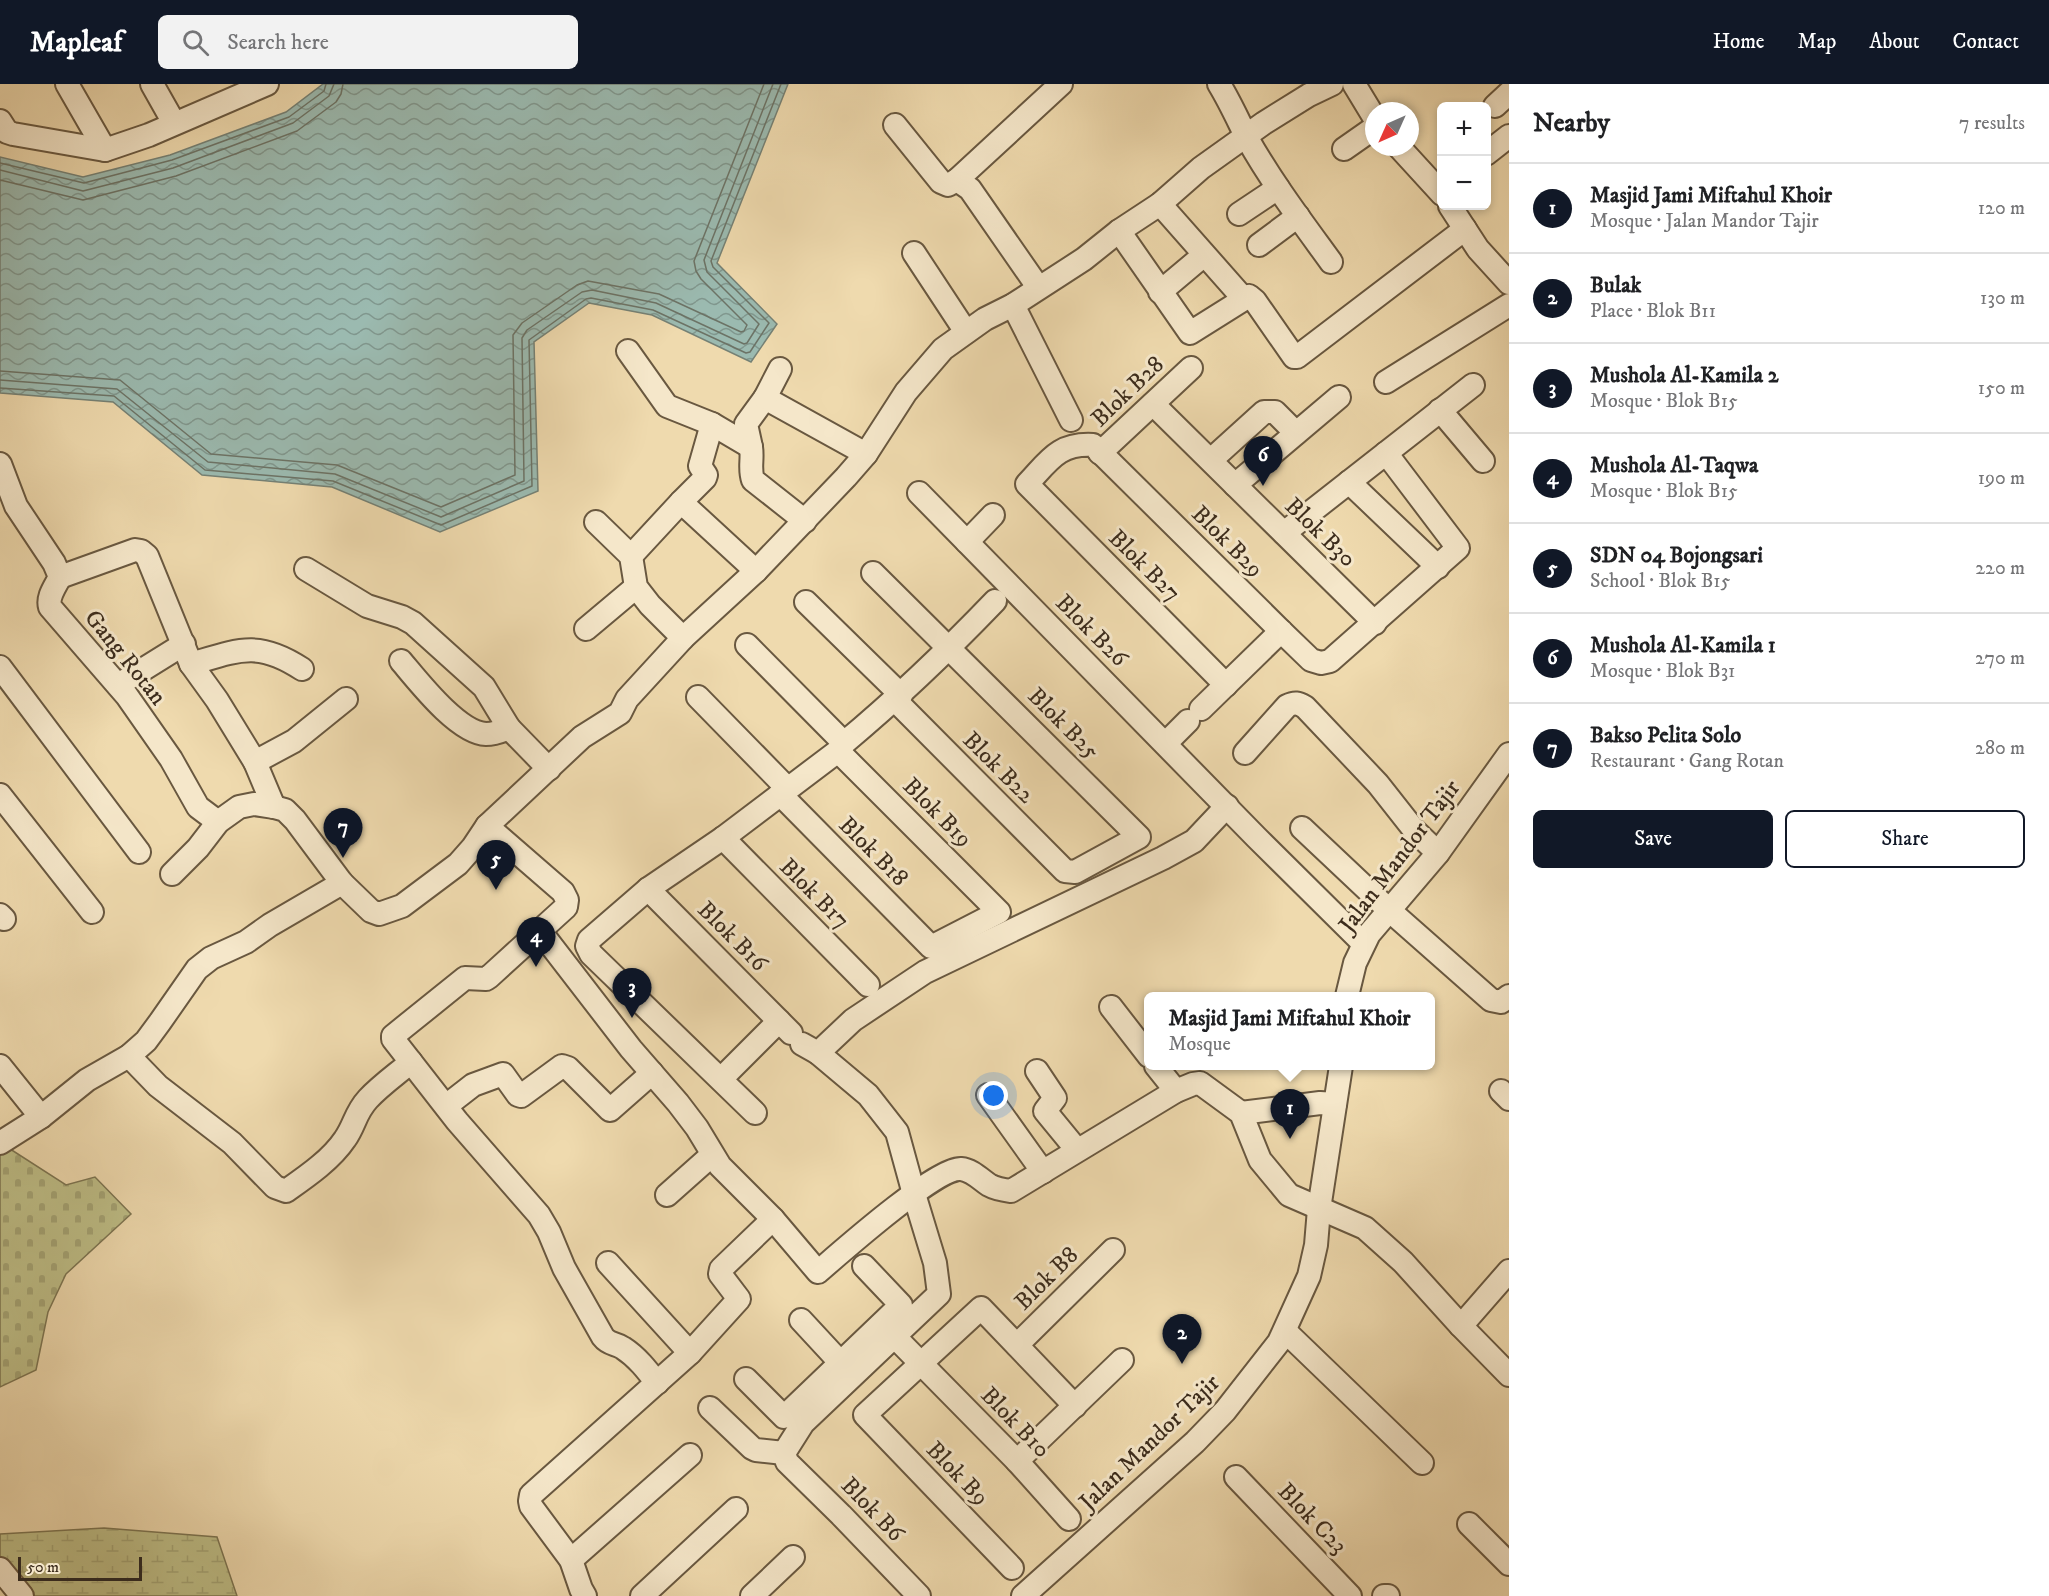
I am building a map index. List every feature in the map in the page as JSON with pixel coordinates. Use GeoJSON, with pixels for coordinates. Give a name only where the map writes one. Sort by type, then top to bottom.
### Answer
{"type":"FeatureCollection","features":[{"type":"Feature","properties":{"kind":"street"},"geometry":{"type":"LineString","coordinates":[[67,84],[105,150]]}},
{"type":"Feature","properties":{"kind":"street"},"geometry":{"type":"LineString","coordinates":[[152,84],[174,123]]}},
{"type":"Feature","properties":{"kind":"street"},"geometry":{"type":"LineString","coordinates":[[0,121],[7,132],[13,134],[105,150],[150,135],[240,89],[267,84]]}},
{"type":"Feature","properties":{"kind":"street"},"geometry":{"type":"LineString","coordinates":[[895,125],[941,182],[948,185],[957,180],[1061,84]]}},
{"type":"Feature","properties":{"kind":"street"},"geometry":{"type":"LineString","coordinates":[[1219,84],[1236,112],[1246,136],[1278,188],[1331,262]]}},
{"type":"Feature","properties":{"kind":"street"},"geometry":{"type":"LineString","coordinates":[[172,874],[198,848],[218,822],[239,807],[254,804],[285,810],[342,883],[371,911],[380,914],[402,906],[458,864],[473,848],[487,826],[582,737],[620,713],[627,699],[683,638],[756,571],[866,454],[906,392],[944,349],[985,319],[1013,305],[1084,259],[1119,231],[1160,204],[1201,168],[1246,136],[1309,95],[1332,84]]}},
{"type":"Feature","properties":{"kind":"street"},"geometry":{"type":"LineString","coordinates":[[1354,84],[1365,102]]}},
{"type":"Feature","properties":{"kind":"street"},"geometry":{"type":"LineString","coordinates":[[1344,149],[1365,134]]}},
{"type":"Feature","properties":{"kind":"street"},"geometry":{"type":"LineString","coordinates":[[1491,150],[1509,136]]}},
{"type":"Feature","properties":{"kind":"street"},"geometry":{"type":"LineString","coordinates":[[1407,156],[1437,188]]}},
{"type":"Feature","properties":{"kind":"street"},"geometry":{"type":"LineString","coordinates":[[957,180],[970,189],[1038,287]]}},
{"type":"Feature","properties":{"kind":"street"},"geometry":{"type":"LineString","coordinates":[[1239,214],[1278,188]]}},
{"type":"Feature","properties":{"kind":"street"},"geometry":{"type":"LineString","coordinates":[[1160,204],[1243,298]]}},
{"type":"Feature","properties":{"kind":"street"},"geometry":{"type":"LineString","coordinates":[[1453,210],[1478,249],[1509,283]]}},
{"type":"Feature","properties":{"kind":"street"},"geometry":{"type":"LineString","coordinates":[[1259,245],[1298,216]]}},
{"type":"Feature","properties":{"kind":"street"},"geometry":{"type":"LineString","coordinates":[[1119,231],[1190,333],[1249,296],[1255,301],[1291,355],[1297,357],[1465,229]]}},
{"type":"Feature","properties":{"kind":"street"},"geometry":{"type":"LineString","coordinates":[[914,253],[966,332]]}},
{"type":"Feature","properties":{"kind":"street"},"geometry":{"type":"LineString","coordinates":[[1160,292],[1204,255]]}},
{"type":"Feature","properties":{"kind":"street"},"geometry":{"type":"LineString","coordinates":[[1013,305],[1071,420]]}},
{"type":"Feature","properties":{"kind":"street"},"geometry":{"type":"LineString","coordinates":[[1386,382],[1509,305]]}},
{"type":"Feature","properties":{"kind":"street"},"geometry":{"type":"LineString","coordinates":[[628,351],[663,403],[712,424],[751,447]]}},
{"type":"Feature","properties":{"kind":"street","name":"Blok B28"},"geometry":{"type":"LineString","coordinates":[[1101,453],[1191,368]]}},
{"type":"Feature","properties":{"kind":"street"},"geometry":{"type":"LineString","coordinates":[[780,369],[765,398],[746,424],[753,459],[751,467],[753,480],[805,521]]}},
{"type":"Feature","properties":{"kind":"street"},"geometry":{"type":"LineString","coordinates":[[1284,533],[1473,385]]}},
{"type":"Feature","properties":{"kind":"street"},"geometry":{"type":"LineString","coordinates":[[1235,485],[1339,397]]}},
{"type":"Feature","properties":{"kind":"street"},"geometry":{"type":"LineString","coordinates":[[765,398],[866,454]]}},
{"type":"Feature","properties":{"kind":"street","name":"Blok B30"},"geometry":{"type":"LineString","coordinates":[[1153,404],[1375,623]]}},
{"type":"Feature","properties":{"kind":"street"},"geometry":{"type":"LineString","coordinates":[[1440,410],[1483,461]]}},
{"type":"Feature","properties":{"kind":"street"},"geometry":{"type":"LineString","coordinates":[[1211,460],[1264,412],[1275,412],[1296,433]]}},
{"type":"Feature","properties":{"kind":"street"},"geometry":{"type":"LineString","coordinates":[[631,556],[705,478],[706,475],[700,466],[712,424]]}},
{"type":"Feature","properties":{"kind":"street","name":"Blok B27"},"geometry":{"type":"LineString","coordinates":[[1101,453],[1093,446],[1079,444],[1062,449],[1026,484],[1226,685]]}},
{"type":"Feature","properties":{"kind":"street","name":"Blok B29"},"geometry":{"type":"LineString","coordinates":[[1101,453],[1311,660],[1321,663],[1330,661],[1375,623]]}},
{"type":"Feature","properties":{"kind":"street"},"geometry":{"type":"LineString","coordinates":[[1375,623],[1458,548],[1386,453]]}},
{"type":"Feature","properties":{"kind":"street"},"geometry":{"type":"LineString","coordinates":[[0,464],[16,506],[54,563],[60,577],[135,550],[147,556],[187,654],[255,762],[274,807]]}},
{"type":"Feature","properties":{"kind":"street"},"geometry":{"type":"LineString","coordinates":[[1349,482],[1438,567]]}},
{"type":"Feature","properties":{"kind":"street","name":"Blok B26"},"geometry":{"type":"LineString","coordinates":[[919,493],[1363,943]]}},
{"type":"Feature","properties":{"kind":"street"},"geometry":{"type":"LineString","coordinates":[[681,502],[756,571]]}},
{"type":"Feature","properties":{"kind":"street"},"geometry":{"type":"LineString","coordinates":[[967,542],[993,515]]}},
{"type":"Feature","properties":{"kind":"street"},"geometry":{"type":"LineString","coordinates":[[596,522],[631,556],[636,587],[650,605],[683,638]]}},
{"type":"Feature","properties":{"kind":"street"},"geometry":{"type":"LineString","coordinates":[[306,569],[367,606],[402,617],[413,623],[484,687],[509,728],[549,770]]}},
{"type":"Feature","properties":{"kind":"street","name":"Blok B25"},"geometry":{"type":"LineString","coordinates":[[873,573],[1139,837],[1075,872],[1065,871]]}},
{"type":"Feature","properties":{"kind":"street","name":"Gang Rotan"},"geometry":{"type":"LineString","coordinates":[[60,577],[48,602],[50,608],[118,685],[171,759],[198,807],[218,822]]}},
{"type":"Feature","properties":{"kind":"street"},"geometry":{"type":"LineString","coordinates":[[586,629],[636,587]]}},
{"type":"Feature","properties":{"kind":"street"},"geometry":{"type":"LineString","coordinates":[[755,1113],[591,954],[587,946],[589,940],[648,889],[723,838],[841,747],[898,698],[995,601]]}},
{"type":"Feature","properties":{"kind":"street","name":"Blok B22"},"geometry":{"type":"LineString","coordinates":[[806,602],[1065,871]]}},
{"type":"Feature","properties":{"kind":"street"},"geometry":{"type":"LineString","coordinates":[[1166,743],[1281,631]]}},
{"type":"Feature","properties":{"kind":"street","name":"Blok B19"},"geometry":{"type":"LineString","coordinates":[[747,645],[999,912],[931,947]]}},
{"type":"Feature","properties":{"kind":"street"},"geometry":{"type":"LineString","coordinates":[[118,685],[187,654],[239,649],[250,649],[284,657],[302,669]]}},
{"type":"Feature","properties":{"kind":"street"},"geometry":{"type":"LineString","coordinates":[[400,661],[449,715],[471,729],[485,734],[509,728]]}},
{"type":"Feature","properties":{"kind":"street"},"geometry":{"type":"LineString","coordinates":[[0,667],[139,852]]}},
{"type":"Feature","properties":{"kind":"street","name":"Blok B18"},"geometry":{"type":"LineString","coordinates":[[698,697],[783,791],[931,947]]}},
{"type":"Feature","properties":{"kind":"street"},"geometry":{"type":"LineString","coordinates":[[255,762],[294,741],[346,699]]}},
{"type":"Feature","properties":{"kind":"street"},"geometry":{"type":"LineString","coordinates":[[1245,753],[1287,706],[1299,703],[1378,784],[1415,831],[1438,853]]}},
{"type":"Feature","properties":{"kind":"street","name":"Jalan Mandor Tajir"},"geometry":{"type":"LineString","coordinates":[[1348,992],[1363,943],[1375,925],[1438,853],[1509,754]]}},
{"type":"Feature","properties":{"kind":"street"},"geometry":{"type":"LineString","coordinates":[[0,795],[92,912]]}},
{"type":"Feature","properties":{"kind":"street"},"geometry":{"type":"LineString","coordinates":[[721,1079],[798,1038],[853,1020],[925,972],[1163,858],[1194,841],[1227,806]]}},
{"type":"Feature","properties":{"kind":"street"},"geometry":{"type":"LineString","coordinates":[[487,826],[563,892],[567,900],[566,907],[489,977],[486,979],[465,978],[393,1036],[393,1039],[396,1046],[446,1106],[540,1215],[568,1277],[603,1337],[611,1344],[625,1349],[640,1362],[657,1383]]}},
{"type":"Feature","properties":{"kind":"street"},"geometry":{"type":"LineString","coordinates":[[1302,828],[1389,910],[1491,1000],[1501,1002],[1509,996]]}},
{"type":"Feature","properties":{"kind":"street","name":"Blok B17"},"geometry":{"type":"LineString","coordinates":[[723,838],[868,985]]}},
{"type":"Feature","properties":{"kind":"street"},"geometry":{"type":"LineString","coordinates":[[0,1143],[41,1117],[87,1080],[129,1056],[146,1041],[196,969],[211,958],[246,942],[270,924],[342,883]]}},
{"type":"Feature","properties":{"kind":"street","name":"Blok B16"},"geometry":{"type":"LineString","coordinates":[[648,889],[798,1038],[868,1095],[897,1132],[936,1263],[939,1293],[894,1336]]}},
{"type":"Feature","properties":{"kind":"street"},"geometry":{"type":"LineString","coordinates":[[540,931],[652,1074],[678,1102],[720,1166],[773,1219],[818,1272],[887,1213],[955,1169],[964,1169],[997,1189],[1011,1191],[1176,1091],[1200,1083],[1241,1113],[1260,1160],[1289,1195],[1365,1228],[1403,1262],[1509,1375]]}},
{"type":"Feature","properties":{"kind":"street"},"geometry":{"type":"LineString","coordinates":[[1112,1007],[1144,1049]]}},
{"type":"Feature","properties":{"kind":"street"},"geometry":{"type":"LineString","coordinates":[[129,1056],[158,1086],[232,1143],[275,1187],[286,1191],[301,1181],[340,1146],[347,1136],[356,1113],[369,1098],[411,1062]]}},
{"type":"Feature","properties":{"kind":"street"},"geometry":{"type":"LineString","coordinates":[[0,1066],[41,1117]]}},
{"type":"Feature","properties":{"kind":"street"},"geometry":{"type":"LineString","coordinates":[[446,1106],[473,1085],[503,1074],[521,1096],[562,1066],[568,1068],[610,1110],[652,1074]]}},
{"type":"Feature","properties":{"kind":"street"},"geometry":{"type":"LineString","coordinates":[[1160,1070],[1176,1091]]}},
{"type":"Feature","properties":{"kind":"street","name":"Jalan Mandor Tajir"},"geometry":{"type":"LineString","coordinates":[[1023,1596],[1195,1442],[1244,1388],[1285,1331],[1309,1276],[1316,1245],[1319,1209],[1340,1070]]}},
{"type":"Feature","properties":{"kind":"street"},"geometry":{"type":"LineString","coordinates":[[1037,1071],[1055,1098],[1045,1111],[1077,1150]]}},
{"type":"Feature","properties":{"kind":"street"},"geometry":{"type":"LineString","coordinates":[[988,1095],[1043,1172]]}},
{"type":"Feature","properties":{"kind":"street"},"geometry":{"type":"LineString","coordinates":[[1241,1113],[1320,1103],[1335,1104]]}},
{"type":"Feature","properties":{"kind":"street"},"geometry":{"type":"LineString","coordinates":[[667,1195],[712,1155]]}},
{"type":"Feature","properties":{"kind":"street"},"geometry":{"type":"LineString","coordinates":[[585,1596],[571,1560],[531,1506],[531,1495],[690,1353],[739,1299],[720,1274],[721,1269],[773,1219]]}},
{"type":"Feature","properties":{"kind":"street","name":"Blok B8"},"geometry":{"type":"LineString","coordinates":[[1017,1345],[1113,1250]]}},
{"type":"Feature","properties":{"kind":"street"},"geometry":{"type":"LineString","coordinates":[[608,1263],[690,1353]]}},
{"type":"Feature","properties":{"kind":"street"},"geometry":{"type":"LineString","coordinates":[[710,1408],[752,1448],[785,1457],[803,1423],[901,1305],[864,1266]]}},
{"type":"Feature","properties":{"kind":"street"},"geometry":{"type":"LineString","coordinates":[[1461,1326],[1509,1271]]}},
{"type":"Feature","properties":{"kind":"street","name":"Blok B8"},"geometry":{"type":"LineString","coordinates":[[921,1363],[981,1308],[1075,1406]]}},
{"type":"Feature","properties":{"kind":"street"},"geometry":{"type":"LineString","coordinates":[[801,1320],[847,1369]]}},
{"type":"Feature","properties":{"kind":"street"},"geometry":{"type":"LineString","coordinates":[[1285,1331],[1422,1463]]}},
{"type":"Feature","properties":{"kind":"street"},"geometry":{"type":"LineString","coordinates":[[746,1379],[784,1417],[894,1336]]}},
{"type":"Feature","properties":{"kind":"street","name":"Blok B10"},"geometry":{"type":"LineString","coordinates":[[894,1336],[1017,1461],[1069,1519]]}},
{"type":"Feature","properties":{"kind":"street"},"geometry":{"type":"LineString","coordinates":[[1017,1461],[1122,1360]]}},
{"type":"Feature","properties":{"kind":"street","name":"Blok B9"},"geometry":{"type":"LineString","coordinates":[[921,1363],[865,1415],[1012,1568]]}},
{"type":"Feature","properties":{"kind":"street"},"geometry":{"type":"LineString","coordinates":[[571,1560],[690,1455]]}},
{"type":"Feature","properties":{"kind":"street","name":"Blok B6"},"geometry":{"type":"LineString","coordinates":[[785,1457],[919,1596]]}},
{"type":"Feature","properties":{"kind":"street","name":"Blok C23"},"geometry":{"type":"LineString","coordinates":[[1236,1477],[1350,1596]]}},
{"type":"Feature","properties":{"kind":"street"},"geometry":{"type":"LineString","coordinates":[[642,1596],[736,1509]]}},
{"type":"Feature","properties":{"kind":"street"},"geometry":{"type":"LineString","coordinates":[[1469,1524],[1509,1564]]}},
{"type":"Feature","properties":{"kind":"street"},"geometry":{"type":"LineString","coordinates":[[752,1596],[793,1557]]}},
{"type":"Feature","properties":{"kind":"street"},"geometry":{"type":"LineString","coordinates":[[0,1569],[22,1596]]}},
{"type":"Feature","properties":{"kind":"street"},"geometry":{"type":"LineString","coordinates":[[1384,1596],[1389,1596]]}},
{"type":"Feature","properties":{"kind":"green space"},"geometry":{"type":"Polygon","coordinates":[[[7,1147],[66,1185],[95,1177],[131,1214],[66,1274],[48,1312],[36,1370],[0,1387],[0,1150],[7,1147]]]}},
{"type":"Feature","properties":{"kind":"green space"},"geometry":{"type":"Polygon","coordinates":[[[104,1528],[217,1537],[237,1596],[26,1596],[0,1560],[0,1534],[104,1528]]]}},
{"type":"Feature","properties":{"kind":"water"},"geometry":{"type":"Polygon","coordinates":[[[323,84],[788,84],[717,263],[777,324],[751,362],[652,315],[589,303],[534,342],[538,491],[440,532],[332,487],[202,475],[113,402],[0,393],[0,157],[83,177],[170,155],[286,112],[323,84]]]}},
{"type":"Feature","properties":{"kind":"place","name":"Mushola Al-Kamila 1"},"geometry":{"type":"Point","coordinates":[1263,486]}},
{"type":"Feature","properties":{"kind":"place","name":"Bakso Pelita Solo"},"geometry":{"type":"Point","coordinates":[343,858]}},
{"type":"Feature","properties":{"kind":"place","name":"SDN 04 Bojongsari"},"geometry":{"type":"Point","coordinates":[496,890]}},
{"type":"Feature","properties":{"kind":"place","name":"Mushola Al-Taqwa"},"geometry":{"type":"Point","coordinates":[536,967]}},
{"type":"Feature","properties":{"kind":"place","name":"Mushola Al-Kamila 2"},"geometry":{"type":"Point","coordinates":[632,1018]}},
{"type":"Feature","properties":{"kind":"place","name":"Masjid Jami Miftahul Khoir"},"geometry":{"type":"Point","coordinates":[1290,1139]}},
{"type":"Feature","properties":{"kind":"place","name":"Bulak"},"geometry":{"type":"Point","coordinates":[1182,1364]}}]}
